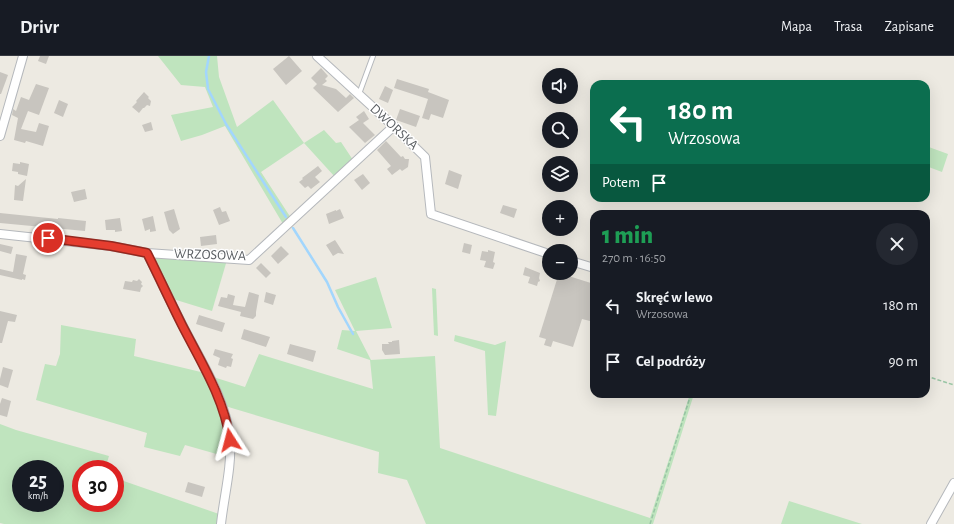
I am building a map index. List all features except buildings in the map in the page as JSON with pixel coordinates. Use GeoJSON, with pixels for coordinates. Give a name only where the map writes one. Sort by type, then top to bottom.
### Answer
{"type":"FeatureCollection","features":[{"type":"Feature","properties":{"kind":"street"},"geometry":{"type":"LineString","coordinates":[[0,136],[23,56]]}},
{"type":"Feature","properties":{"kind":"street","name":"DWORSKA"},"geometry":{"type":"LineString","coordinates":[[317,56],[425,156],[431,214],[542,252]]}},
{"type":"Feature","properties":{"kind":"street","name":"WRZOSOWA"},"geometry":{"type":"LineString","coordinates":[[0,234],[99,245],[147,253],[249,260],[394,126]]}},
{"type":"Feature","properties":{"kind":"street"},"geometry":{"type":"LineString","coordinates":[[147,253],[220,400],[228,424],[230,440],[229,460],[221,524]]}},
{"type":"Feature","properties":{"kind":"street"},"geometry":{"type":"LineString","coordinates":[[578,263],[590,267]]}},
{"type":"Feature","properties":{"kind":"street"},"geometry":{"type":"LineString","coordinates":[[931,524],[954,483]]}},
{"type":"Feature","properties":{"kind":"lane"},"geometry":{"type":"LineString","coordinates":[[359,94],[373,56]]}},
{"type":"Feature","properties":{"kind":"path"},"geometry":{"type":"LineString","coordinates":[[930,377],[954,385]]}},
{"type":"Feature","properties":{"kind":"path"},"geometry":{"type":"LineString","coordinates":[[650,524],[690,398]]}},
{"type":"Feature","properties":{"kind":"green space"},"geometry":{"type":"Polygon","coordinates":[[[158,56],[217,56],[219,77],[237,127],[273,100],[304,143],[261,172],[291,218],[283,224],[225,126],[181,141],[171,115],[213,107],[205,87],[181,85],[158,56]]]}},
{"type":"Feature","properties":{"kind":"green space"},"geometry":{"type":"Polygon","coordinates":[[[324,130],[336,143],[341,142],[353,160],[335,177],[304,143],[324,130]]]}},
{"type":"Feature","properties":{"kind":"green space"},"geometry":{"type":"Polygon","coordinates":[[[930,147],[948,154],[942,172],[930,168],[930,147]]]}},
{"type":"Feature","properties":{"kind":"green space"},"geometry":{"type":"Polygon","coordinates":[[[156,254],[227,260],[212,311],[173,299],[153,258],[156,254]]]}},
{"type":"Feature","properties":{"kind":"green space"},"geometry":{"type":"Polygon","coordinates":[[[376,277],[392,328],[356,331],[371,360],[435,356],[440,448],[650,518],[689,398],[693,398],[653,524],[426,524],[407,480],[378,473],[379,452],[225,406],[210,376],[245,387],[259,354],[373,389],[370,360],[337,349],[342,330],[355,331],[335,290],[376,277]]]}},
{"type":"Feature","properties":{"kind":"green space"},"geometry":{"type":"Polygon","coordinates":[[[432,288],[436,289],[438,336],[434,335],[432,288]]]}},
{"type":"Feature","properties":{"kind":"green space"},"geometry":{"type":"Polygon","coordinates":[[[61,325],[136,339],[134,356],[205,373],[218,404],[224,424],[227,457],[185,445],[180,456],[144,447],[147,433],[36,400],[45,364],[56,366],[60,354],[61,325]]]}},
{"type":"Feature","properties":{"kind":"green space"},"geometry":{"type":"Polygon","coordinates":[[[455,335],[495,345],[506,341],[496,416],[488,415],[485,351],[454,341],[455,335]]]}},
{"type":"Feature","properties":{"kind":"green space"},"geometry":{"type":"Polygon","coordinates":[[[0,424],[16,430],[109,456],[108,460],[72,460],[72,512],[124,512],[124,481],[219,514],[218,524],[0,523],[0,424]]]}},
{"type":"Feature","properties":{"kind":"green space"},"geometry":{"type":"Polygon","coordinates":[[[789,501],[862,524],[781,524],[789,501]]]}},
{"type":"Feature","properties":{"kind":"waterway"},"geometry":{"type":"LineString","coordinates":[[209,56],[206,72],[208,89],[226,124],[286,217]]}},
{"type":"Feature","properties":{"kind":"waterway"},"geometry":{"type":"LineString","coordinates":[[293,228],[327,282],[338,307],[353,334]]}},
{"type":"Feature","properties":{"kind":"route"},"geometry":{"type":"LineString","coordinates":[[48,238],[111,246],[147,253],[220,400],[228,424],[230,440]]}}]}
